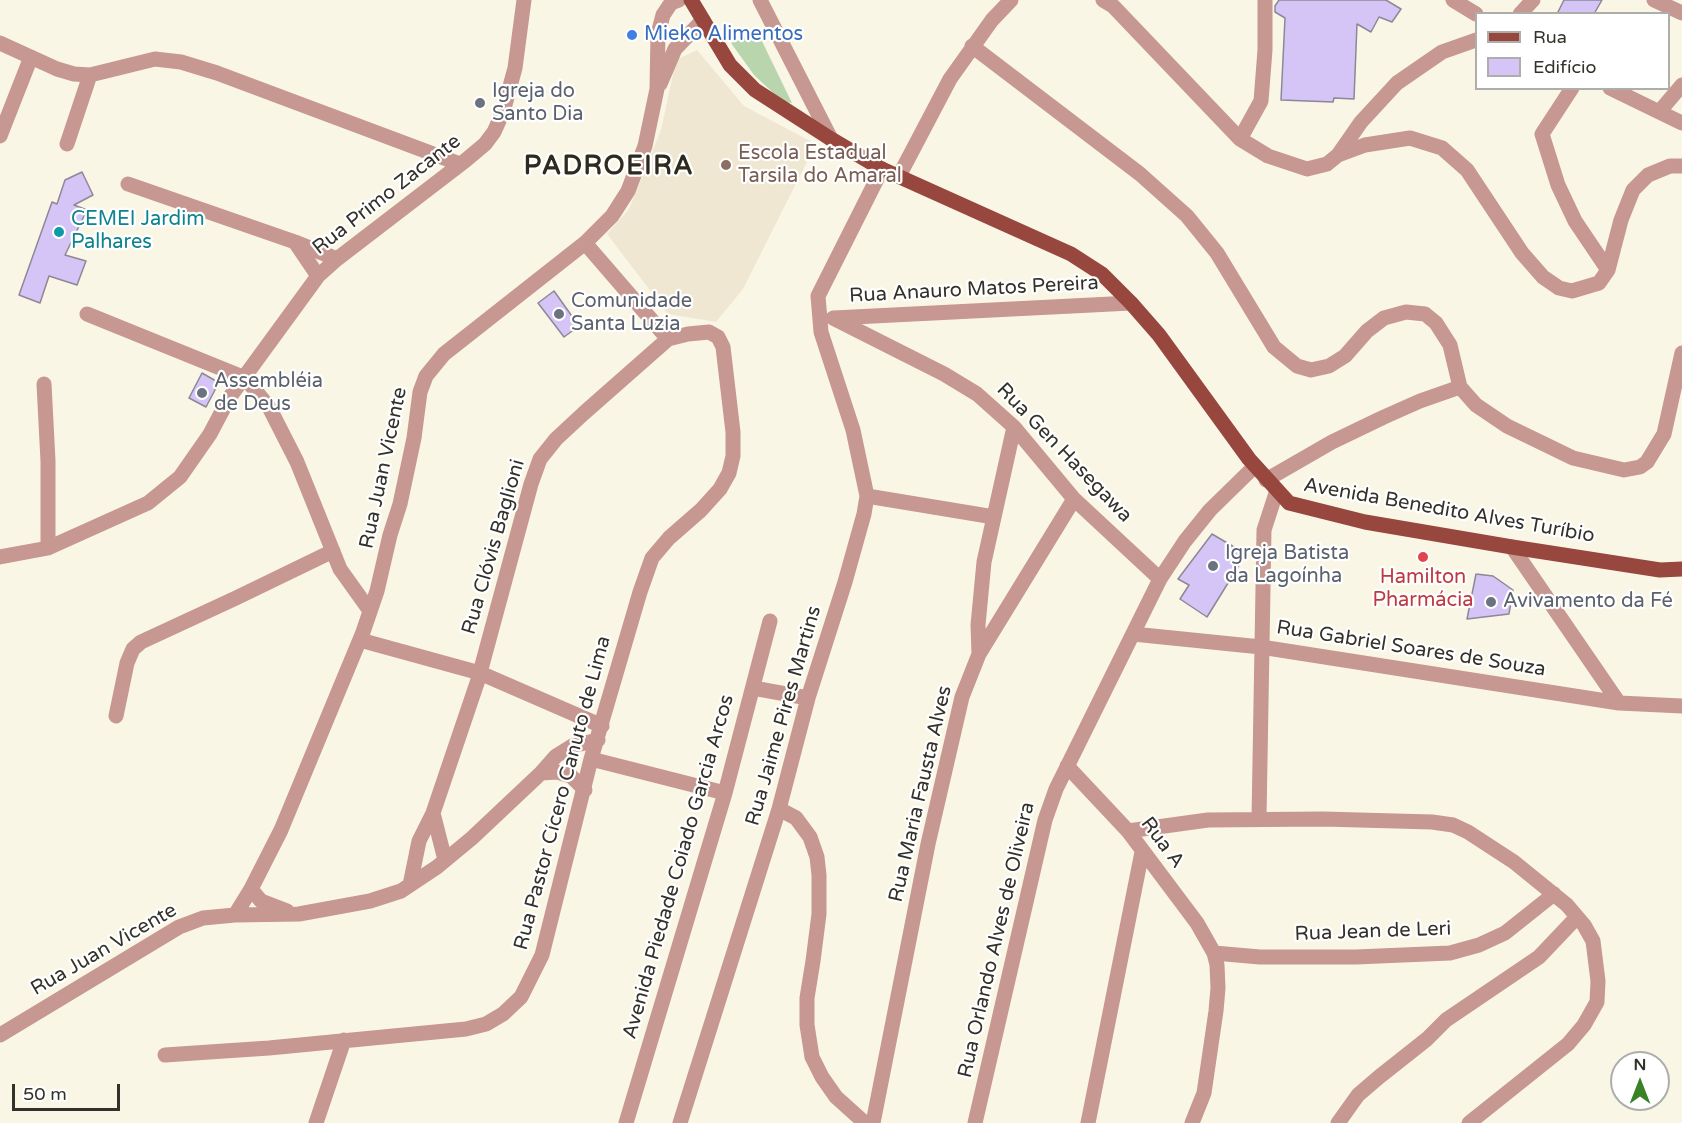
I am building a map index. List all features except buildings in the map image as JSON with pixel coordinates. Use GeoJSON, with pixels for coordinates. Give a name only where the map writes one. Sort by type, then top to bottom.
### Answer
{"type":"FeatureCollection","features":[{"type":"Feature","properties":{"kind":"main road","name":"Avenida Benedito Alves Turíbio"},"geometry":{"type":"LineString","coordinates":[[691,0],[730,64],[755,90],[882,169],[1071,254],[1102,274],[1159,335],[1255,466],[1289,503],[1365,522],[1512,547],[1660,570],[1682,568]]}},
{"type":"Feature","properties":{"kind":"street","name":"Rua Primo Zacante"},"geometry":{"type":"LineString","coordinates":[[0,557],[48,548],[148,502],[180,477],[204,443],[229,398],[318,276],[460,165],[485,144],[494,132],[503,112],[515,68],[524,0]]}},
{"type":"Feature","properties":{"kind":"street","name":"Rua Juan Vicente"},"geometry":{"type":"LineString","coordinates":[[234,915],[251,889],[281,830],[360,640],[400,504],[414,438],[420,392],[426,376],[444,354],[585,243],[612,216],[628,191],[645,146],[657,89],[658,34],[663,15],[671,3],[679,0]]}},
{"type":"Feature","properties":{"kind":"street"},"geometry":{"type":"LineString","coordinates":[[760,0],[831,139]]}},
{"type":"Feature","properties":{"kind":"street"},"geometry":{"type":"LineString","coordinates":[[899,176],[950,79],[992,20],[1011,0]]}},
{"type":"Feature","properties":{"kind":"street"},"geometry":{"type":"LineString","coordinates":[[1103,0],[1113,6],[1240,139],[1268,156],[1308,169],[1327,164],[1338,155],[1361,122],[1397,83],[1442,52],[1475,40]]}},
{"type":"Feature","properties":{"kind":"street"},"geometry":{"type":"LineString","coordinates":[[1240,139],[1261,101],[1265,50],[1265,0]]}},
{"type":"Feature","properties":{"kind":"street"},"geometry":{"type":"LineString","coordinates":[[1453,0],[1475,13]]}},
{"type":"Feature","properties":{"kind":"street"},"geometry":{"type":"LineString","coordinates":[[1522,12],[1533,0]]}},
{"type":"Feature","properties":{"kind":"street"},"geometry":{"type":"LineString","coordinates":[[1654,0],[1682,13]]}},
{"type":"Feature","properties":{"kind":"street","name":"Rua Juan Vicente"},"geometry":{"type":"LineString","coordinates":[[657,89],[675,49],[703,20]]}},
{"type":"Feature","properties":{"kind":"street"},"geometry":{"type":"LineString","coordinates":[[0,43],[57,69],[74,74],[90,75],[156,59],[181,62],[217,73],[460,165]]}},
{"type":"Feature","properties":{"kind":"street"},"geometry":{"type":"LineString","coordinates":[[972,46],[1140,174],[1187,216],[1217,253],[1274,347],[1297,366],[1311,370],[1329,366],[1345,356],[1366,331],[1384,318],[1406,312],[1425,314],[1436,323],[1450,345],[1460,387],[1476,405],[1507,426],[1573,458],[1624,470],[1640,467],[1647,462],[1664,434],[1682,352]]}},
{"type":"Feature","properties":{"kind":"street"},"geometry":{"type":"LineString","coordinates":[[0,136],[31,57]]}},
{"type":"Feature","properties":{"kind":"street"},"geometry":{"type":"LineString","coordinates":[[68,144],[90,75]]}},
{"type":"Feature","properties":{"kind":"street"},"geometry":{"type":"LineString","coordinates":[[1659,112],[1682,85]]}},
{"type":"Feature","properties":{"kind":"street"},"geometry":{"type":"LineString","coordinates":[[1571,90],[1542,134],[1558,185],[1575,221],[1608,270]]}},
{"type":"Feature","properties":{"kind":"street"},"geometry":{"type":"LineString","coordinates":[[1614,90],[1682,123]]}},
{"type":"Feature","properties":{"kind":"street"},"geometry":{"type":"LineString","coordinates":[[1338,155],[1365,145],[1410,138],[1442,148],[1467,170],[1522,253],[1543,277],[1559,288],[1572,291],[1599,283],[1608,270],[1621,220],[1633,190],[1648,176],[1670,166],[1682,166]]}},
{"type":"Feature","properties":{"kind":"street","name":"Rua Jaime Pires Martins"},"geometry":{"type":"LineString","coordinates":[[680,1123],[779,809],[808,698],[845,582],[867,496],[853,430],[821,332],[827,318],[818,296],[882,169]]}},
{"type":"Feature","properties":{"kind":"street"},"geometry":{"type":"LineString","coordinates":[[128,184],[295,242],[337,259]]}},
{"type":"Feature","properties":{"kind":"street"},"geometry":{"type":"LineString","coordinates":[[295,242],[318,276]]}},
{"type":"Feature","properties":{"kind":"street"},"geometry":{"type":"LineString","coordinates":[[585,243],[668,339]]}},
{"type":"Feature","properties":{"kind":"street","name":"Rua Anauro Matos Pereira"},"geometry":{"type":"LineString","coordinates":[[827,318],[1131,303]]}},
{"type":"Feature","properties":{"kind":"street"},"geometry":{"type":"LineString","coordinates":[[87,315],[245,378],[269,407],[297,462],[340,569],[370,611]]}},
{"type":"Feature","properties":{"kind":"street","name":"Rua Gen Hasegawa"},"geometry":{"type":"LineString","coordinates":[[827,318],[944,374],[977,394],[1014,427],[1074,498],[1160,579]]}},
{"type":"Feature","properties":{"kind":"street","name":"Rua Pastor Cícero Canuto de Lima"},"geometry":{"type":"LineString","coordinates":[[165,1055],[269,1048],[466,1029],[486,1024],[503,1014],[521,997],[542,955],[591,759],[652,558],[669,538],[701,510],[720,489],[729,473],[733,456],[733,432],[723,347],[718,337],[710,332],[668,339]]}},
{"type":"Feature","properties":{"kind":"street","name":"Rua Clóvis Baglioni"},"geometry":{"type":"LineString","coordinates":[[410,885],[419,841],[433,813],[480,673],[531,483],[540,459],[556,439],[577,419],[668,339]]}},
{"type":"Feature","properties":{"kind":"street"},"geometry":{"type":"LineString","coordinates":[[44,384],[48,461],[48,548]]}},
{"type":"Feature","properties":{"kind":"street"},"geometry":{"type":"LineString","coordinates":[[1259,819],[1264,530],[1271,485],[1332,442],[1420,401],[1460,387]]}},
{"type":"Feature","properties":{"kind":"street"},"geometry":{"type":"LineString","coordinates":[[979,654],[979,594],[1014,427]]}},
{"type":"Feature","properties":{"kind":"street","name":"Rua Orlando Alves de Oliveira"},"geometry":{"type":"LineString","coordinates":[[975,1123],[1045,820],[1056,789],[1160,579],[1185,541],[1210,510],[1255,466]]}},
{"type":"Feature","properties":{"kind":"street"},"geometry":{"type":"LineString","coordinates":[[867,496],[994,517]]}},
{"type":"Feature","properties":{"kind":"street","name":"Rua Maria Fausta Alves"},"geometry":{"type":"LineString","coordinates":[[873,1123],[928,844],[962,697],[979,654],[1074,498]]}},
{"type":"Feature","properties":{"kind":"street"},"geometry":{"type":"LineString","coordinates":[[1512,547],[1619,703]]}},
{"type":"Feature","properties":{"kind":"street"},"geometry":{"type":"LineString","coordinates":[[116,716],[127,663],[133,649],[141,642],[333,551]]}},
{"type":"Feature","properties":{"kind":"street","name":"Avenida Piedade Coiado Garcia Arcos"},"geometry":{"type":"LineString","coordinates":[[626,1123],[725,793],[770,621]]}},
{"type":"Feature","properties":{"kind":"street","name":"Rua Gabriel Soares de Souza"},"geometry":{"type":"LineString","coordinates":[[1133,633],[1261,647],[1619,703],[1682,706]]}},
{"type":"Feature","properties":{"kind":"street"},"geometry":{"type":"LineString","coordinates":[[360,640],[480,673],[600,733]]}},
{"type":"Feature","properties":{"kind":"street"},"geometry":{"type":"LineString","coordinates":[[753,688],[808,698]]}},
{"type":"Feature","properties":{"kind":"street","name":"Rua Juan Vicente"},"geometry":{"type":"LineString","coordinates":[[0,1035],[179,927],[203,918],[299,914],[370,901],[401,891],[445,860],[494,818],[556,756],[600,733]]}},
{"type":"Feature","properties":{"kind":"street"},"geometry":{"type":"LineString","coordinates":[[591,759],[725,793]]}},
{"type":"Feature","properties":{"kind":"street","name":"Rua A"},"geometry":{"type":"LineString","coordinates":[[1067,766],[1128,831],[1197,923],[1214,953]]}},
{"type":"Feature","properties":{"kind":"street"},"geometry":{"type":"LineString","coordinates":[[541,773],[557,772],[571,776],[585,790]]}},
{"type":"Feature","properties":{"kind":"street"},"geometry":{"type":"LineString","coordinates":[[779,809],[796,818],[810,837],[817,857],[819,914],[807,998],[807,1025],[812,1057],[822,1077],[836,1096],[866,1123]]}},
{"type":"Feature","properties":{"kind":"street"},"geometry":{"type":"LineString","coordinates":[[433,813],[445,860]]}},
{"type":"Feature","properties":{"kind":"street"},"geometry":{"type":"LineString","coordinates":[[1128,831],[1208,820],[1259,819],[1432,822],[1453,825],[1506,857],[1554,894],[1577,917],[1593,941],[1598,981],[1597,1002],[1584,1025],[1568,1044],[1469,1123]]}},
{"type":"Feature","properties":{"kind":"street"},"geometry":{"type":"LineString","coordinates":[[1089,1123],[1142,852]]}},
{"type":"Feature","properties":{"kind":"street"},"geometry":{"type":"LineString","coordinates":[[251,889],[261,901],[275,908],[299,914]]}},
{"type":"Feature","properties":{"kind":"street","name":"Rua Jean de Leri"},"geometry":{"type":"LineString","coordinates":[[1214,953],[1260,957],[1356,957],[1450,953],[1479,945],[1505,933],[1554,894]]}},
{"type":"Feature","properties":{"kind":"street"},"geometry":{"type":"LineString","coordinates":[[1338,1123],[1358,1095],[1427,1039],[1446,1020],[1539,957],[1577,917]]}},
{"type":"Feature","properties":{"kind":"street"},"geometry":{"type":"LineString","coordinates":[[1192,1123],[1204,1094],[1216,1011],[1217,977],[1214,953]]}},
{"type":"Feature","properties":{"kind":"street"},"geometry":{"type":"LineString","coordinates":[[316,1123],[344,1040]]}},
{"type":"Feature","properties":{"kind":"shaded area","name":"Escola Estadual Tarsila do Amaral"},"geometry":{"type":"Polygon","coordinates":[[[697,50],[744,106],[816,144],[743,289],[716,322],[668,314],[607,234],[629,209],[661,130],[676,60],[697,50]]]}},
{"type":"Feature","properties":{"kind":"green space"},"geometry":{"type":"Polygon","coordinates":[[[758,33],[792,103],[783,102],[754,75],[731,43],[758,33]]]}},
{"type":"Feature","properties":{"kind":"place","name":"Mieko Alimentos"},"geometry":{"type":"Point","coordinates":[632,35]}},
{"type":"Feature","properties":{"kind":"place","name":"Igreja do Santo Dia"},"geometry":{"type":"Point","coordinates":[480,103]}},
{"type":"Feature","properties":{"kind":"place","name":"Escola Estadual Tarsila do Amaral"},"geometry":{"type":"Point","coordinates":[726,165]}},
{"type":"Feature","properties":{"kind":"place","name":"CEMEI Jardim Palhares"},"geometry":{"type":"Point","coordinates":[59,232]}},
{"type":"Feature","properties":{"kind":"place","name":"Comunidade Santa Luzia"},"geometry":{"type":"Point","coordinates":[559,314]}},
{"type":"Feature","properties":{"kind":"place","name":"Assembléia de Deus"},"geometry":{"type":"Point","coordinates":[202,393]}},
{"type":"Feature","properties":{"kind":"place","name":"Hamilton Pharmácia"},"geometry":{"type":"Point","coordinates":[1423,557]}},
{"type":"Feature","properties":{"kind":"place","name":"Igreja Batista da Lagoínha"},"geometry":{"type":"Point","coordinates":[1213,566]}},
{"type":"Feature","properties":{"kind":"place","name":"Avivamento da Fé"},"geometry":{"type":"Point","coordinates":[1491,602]}},
{"type":"Feature","properties":{"kind":"district","name":"PADROEIRA"},"geometry":{"type":"Point","coordinates":[609,167]}}]}
